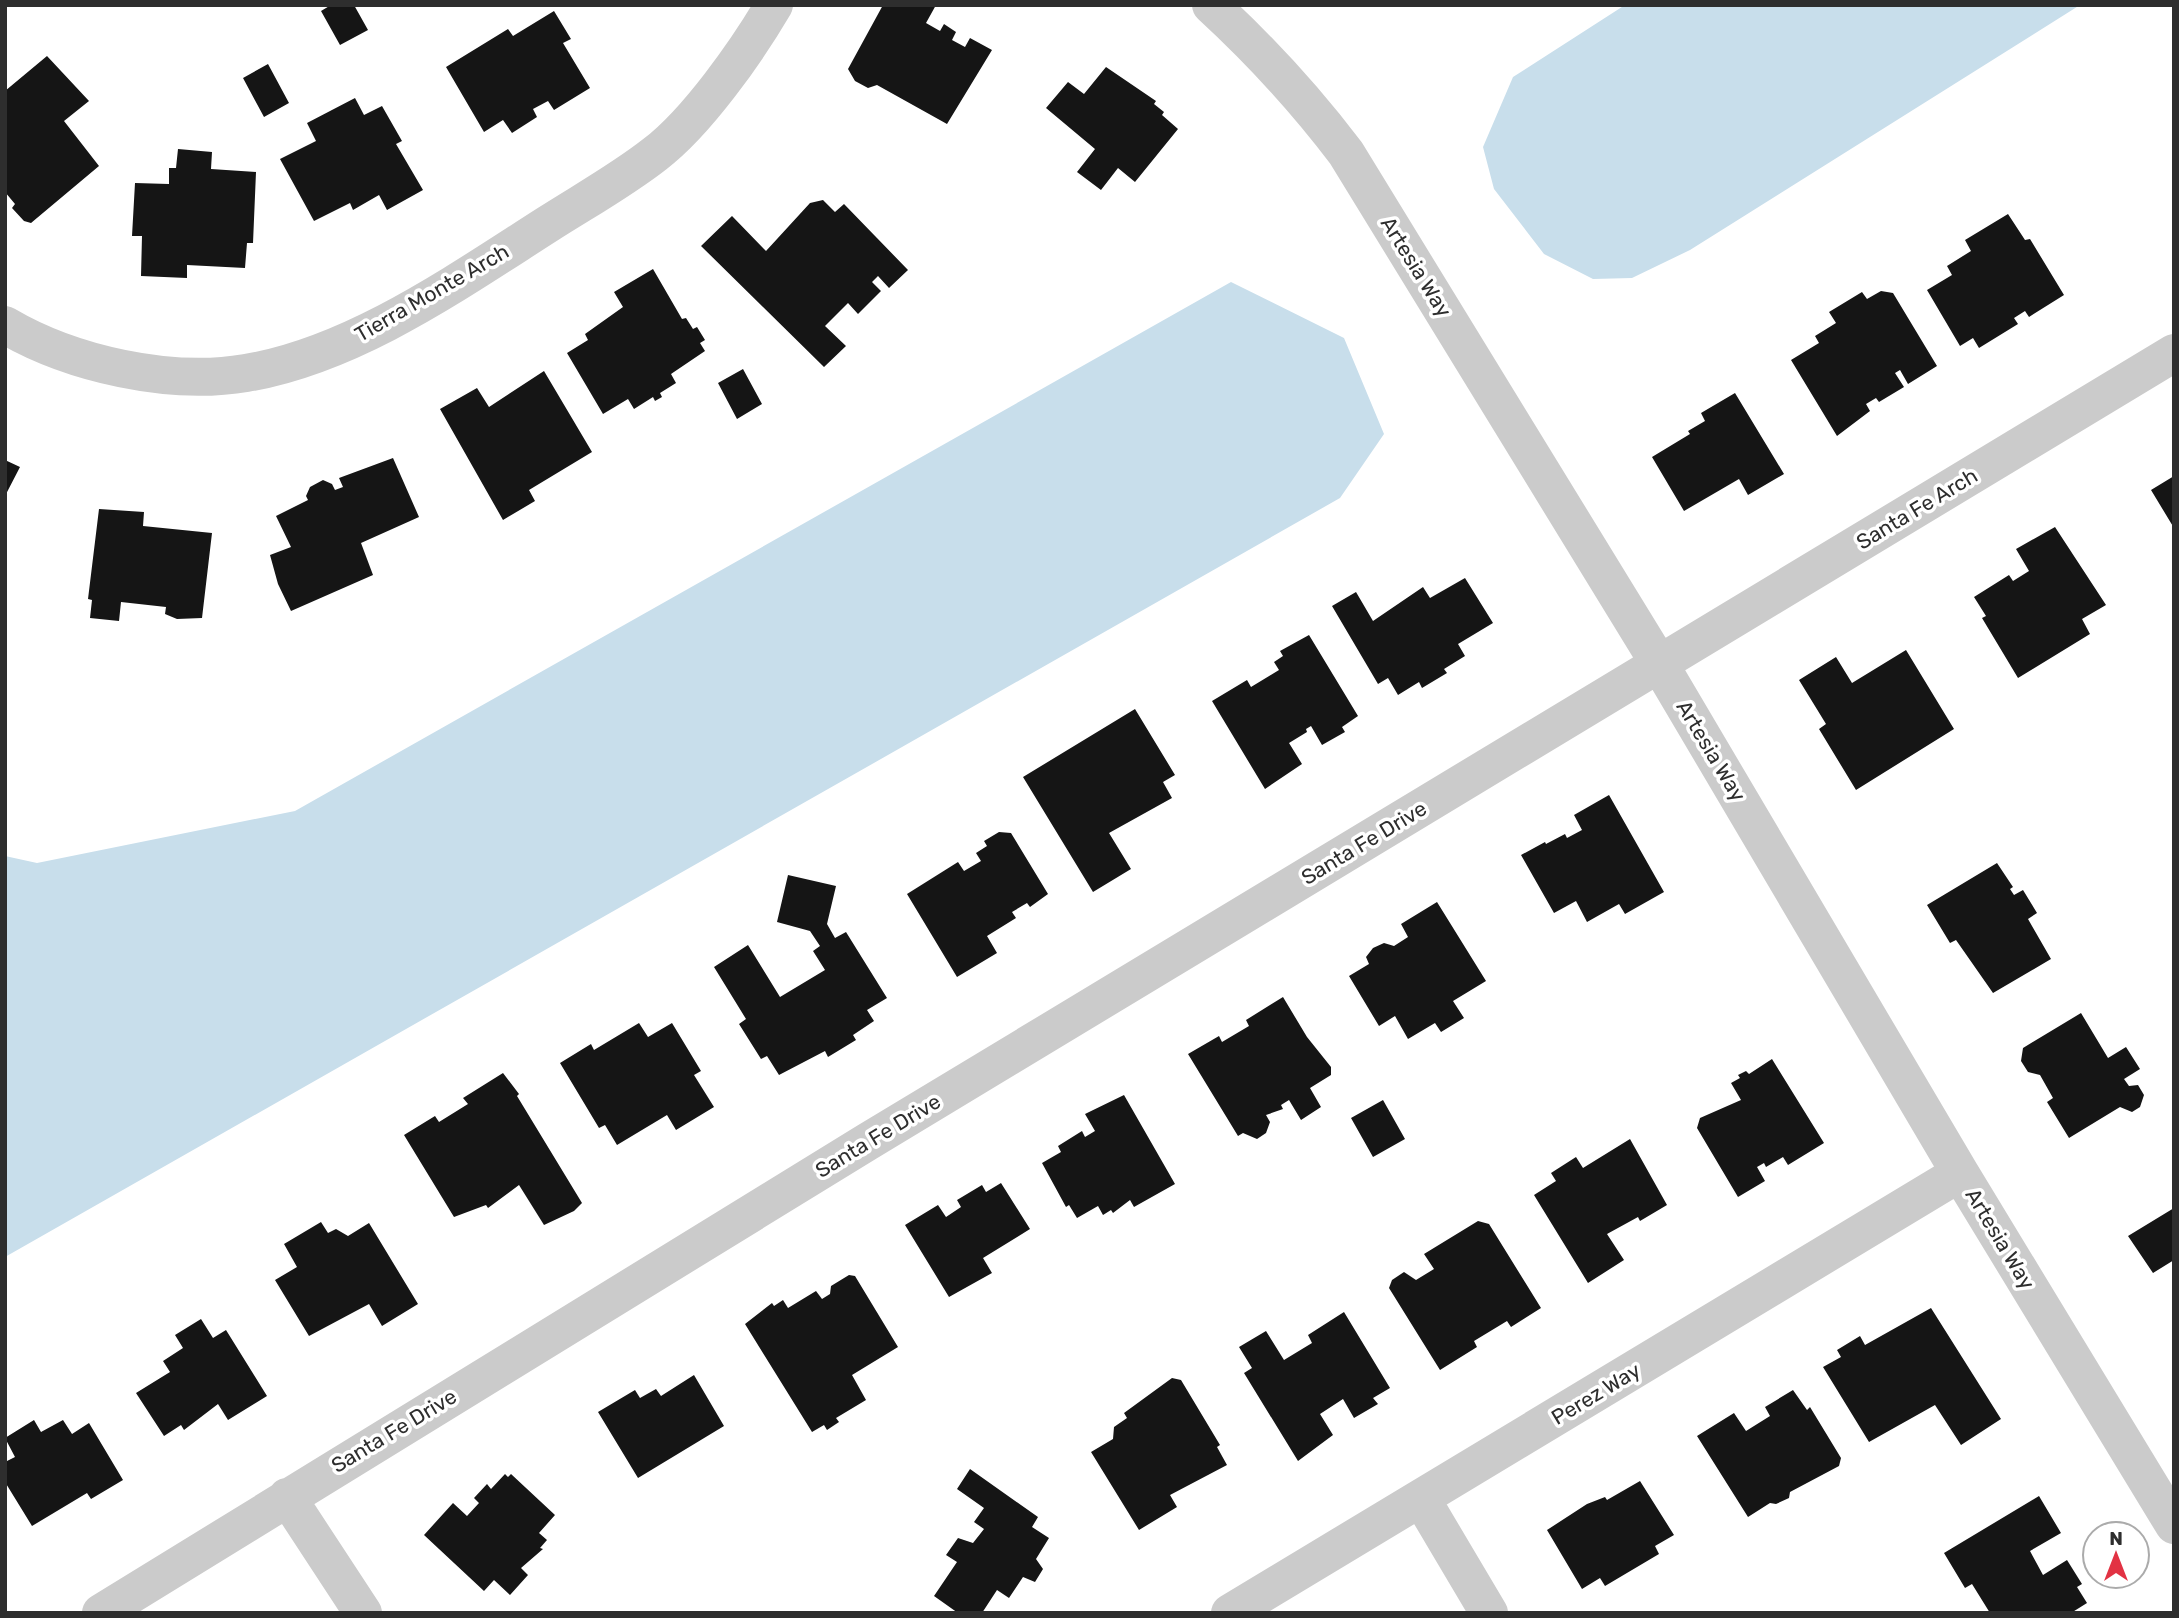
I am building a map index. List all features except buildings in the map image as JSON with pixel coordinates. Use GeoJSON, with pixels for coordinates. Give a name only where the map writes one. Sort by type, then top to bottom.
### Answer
{"type":"FeatureCollection","features":[{"type":"Feature","properties":{"kind":"street","name":"Tierra Monte Arch"},"geometry":{"type":"LineString","coordinates":[[5,325],[33,342],[96,362],[172,375],[244,373],[303,359],[357,338],[480,268],[657,153],[705,103],[755,38],[774,5]]}},
{"type":"Feature","properties":{"kind":"street","name":"Artesia Way"},"geometry":{"type":"LineString","coordinates":[[1211,5],[1259,50],[1303,97],[1346,153],[1660,665],[1960,1172],[2174,1525]]}},
{"type":"Feature","properties":{"kind":"street","name":"Santa Fe Arch"},"geometry":{"type":"LineString","coordinates":[[1660,665],[2174,354]]}},
{"type":"Feature","properties":{"kind":"street","name":"Santa Fe Drive"},"geometry":{"type":"LineString","coordinates":[[101,1613],[287,1496],[879,1135],[1660,665]]}},
{"type":"Feature","properties":{"kind":"street","name":"Perez Way"},"geometry":{"type":"LineString","coordinates":[[1230,1613],[1422,1500],[1960,1172]]}},
{"type":"Feature","properties":{"kind":"street"},"geometry":{"type":"LineString","coordinates":[[287,1496],[363,1613]]}},
{"type":"Feature","properties":{"kind":"street"},"geometry":{"type":"LineString","coordinates":[[1422,1500],[1489,1613]]}},
{"type":"Feature","properties":{"kind":"water"},"geometry":{"type":"Polygon","coordinates":[[[1625,5],[2080,5],[1690,250],[1632,278],[1593,279],[1544,254],[1494,189],[1483,147],[1513,77],[1625,5]]]}},
{"type":"Feature","properties":{"kind":"water"},"geometry":{"type":"Polygon","coordinates":[[[1231,282],[1344,338],[1384,434],[1340,498],[5,1257],[5,856],[37,863],[295,811],[1231,282]]]}}]}
